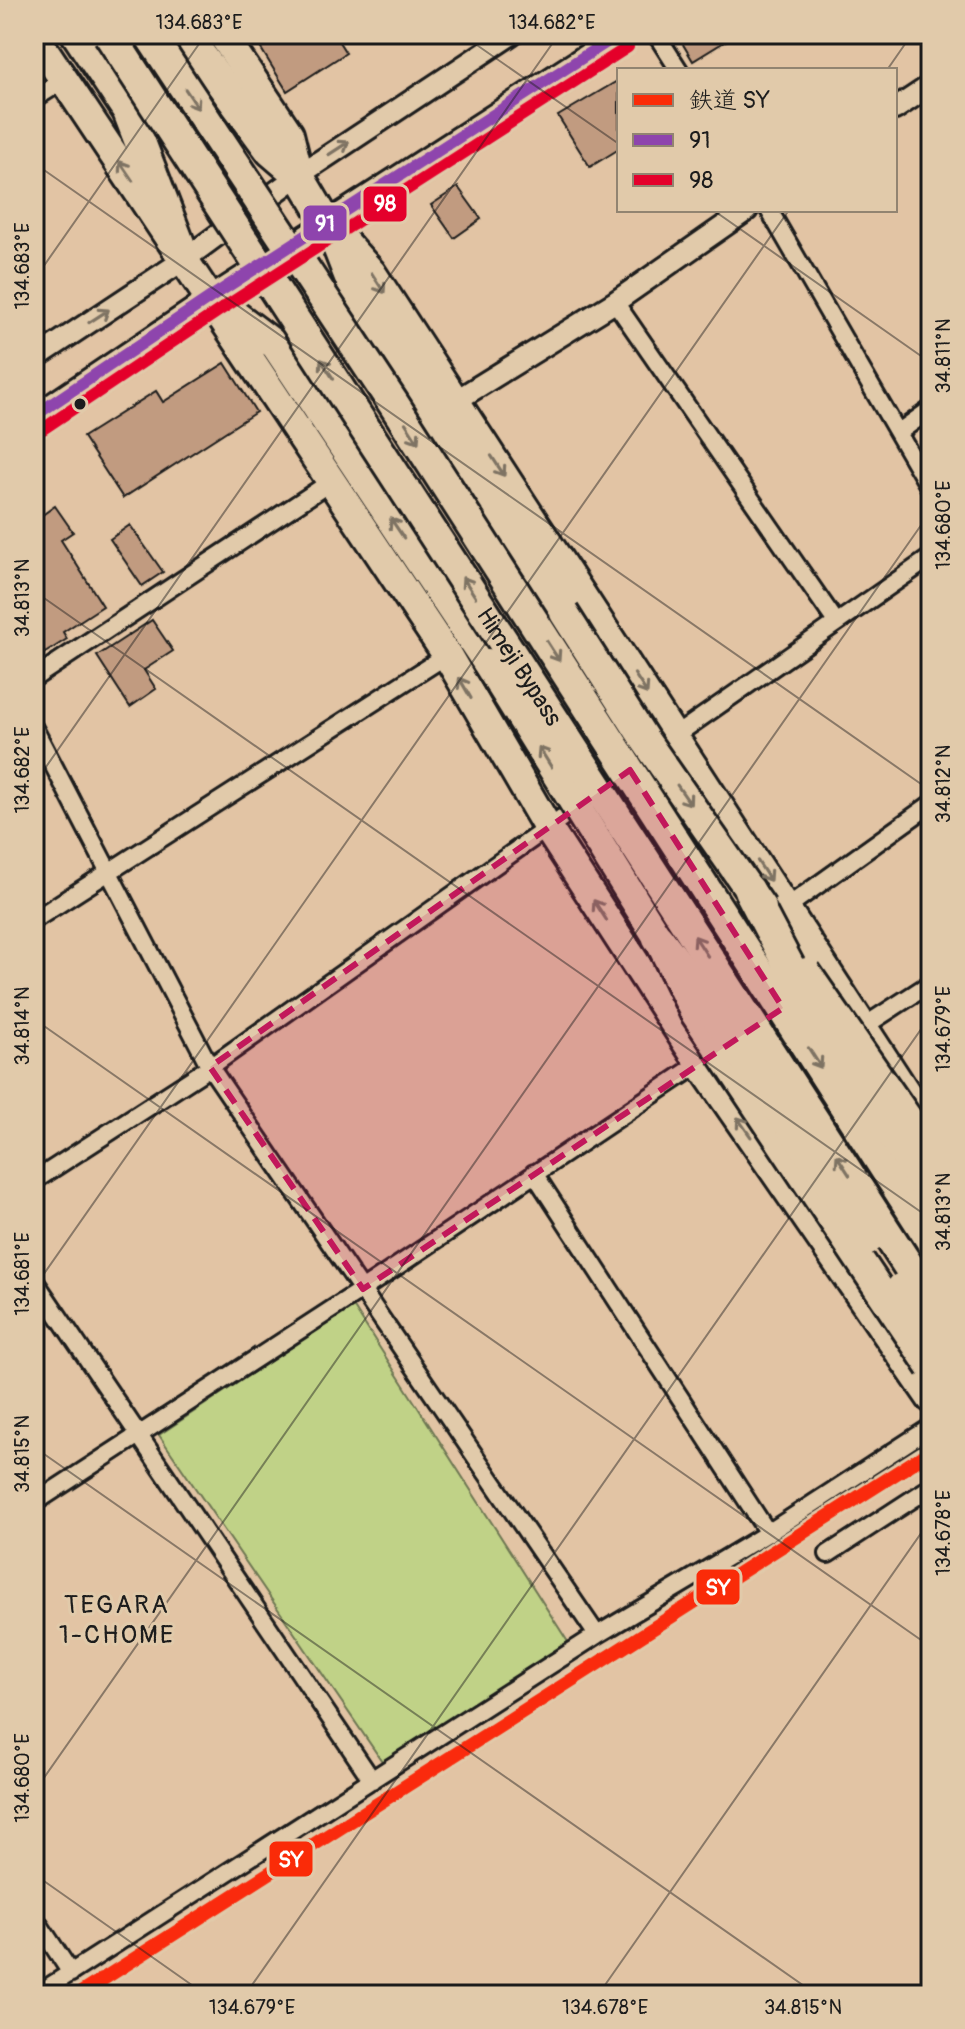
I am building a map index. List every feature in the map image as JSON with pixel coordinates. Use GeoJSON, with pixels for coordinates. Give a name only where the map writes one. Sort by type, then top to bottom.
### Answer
{"type":"FeatureCollection","features":[{"type":"Feature","properties":{"kind":"highway"},"geometry":{"type":"LineString","coordinates":[[77,34],[128,111],[185,259]]}},
{"type":"Feature","properties":{"kind":"highway","name":"Himeji Bypass"},"geometry":{"type":"LineString","coordinates":[[109,34],[931,1301]]}},
{"type":"Feature","properties":{"kind":"highway","name":"Himeji Bypass"},"geometry":{"type":"LineString","coordinates":[[149,34],[402,416],[931,1240]]}},
{"type":"Feature","properties":{"kind":"highway"},"geometry":{"type":"LineString","coordinates":[[185,34],[271,151],[299,175]]}},
{"type":"Feature","properties":{"kind":"highway"},"geometry":{"type":"LineString","coordinates":[[222,34],[289,134],[299,175],[328,224],[353,288],[749,890],[931,1153]]}},
{"type":"Feature","properties":{"kind":"highway"},"geometry":{"type":"LineString","coordinates":[[34,35],[447,655],[549,830],[700,1063],[931,1398]]}},
{"type":"Feature","properties":{"kind":"highway"},"geometry":{"type":"LineString","coordinates":[[328,224],[371,272],[931,1132]]}},
{"type":"Feature","properties":{"kind":"highway"},"geometry":{"type":"LineString","coordinates":[[211,297],[275,345],[487,663],[658,938],[710,1007],[931,1329]]}},
{"type":"Feature","properties":{"kind":"highway"},"geometry":{"type":"LineString","coordinates":[[749,890],[801,989],[931,1196]]}},
{"type":"Feature","properties":{"kind":"highway"},"geometry":{"type":"LineString","coordinates":[[658,938],[694,1012],[931,1367]]}},
{"type":"Feature","properties":{"kind":"street"},"geometry":{"type":"LineString","coordinates":[[34,359],[185,259],[299,175],[512,34]]}},
{"type":"Feature","properties":{"kind":"street"},"geometry":{"type":"LineString","coordinates":[[34,416],[211,297],[619,34]]}},
{"type":"Feature","properties":{"kind":"street"},"geometry":{"type":"LineString","coordinates":[[656,34],[678,68]]}},
{"type":"Feature","properties":{"kind":"street"},"geometry":{"type":"LineString","coordinates":[[34,99],[64,80]]}},
{"type":"Feature","properties":{"kind":"street"},"geometry":{"type":"LineString","coordinates":[[897,108],[931,85]]}},
{"type":"Feature","properties":{"kind":"street"},"geometry":{"type":"LineString","coordinates":[[455,401],[615,302],[744,212]]}},
{"type":"Feature","properties":{"kind":"street"},"geometry":{"type":"LineString","coordinates":[[770,212],[931,490]]}},
{"type":"Feature","properties":{"kind":"street"},"geometry":{"type":"LineString","coordinates":[[615,302],[836,622]]}},
{"type":"Feature","properties":{"kind":"street"},"geometry":{"type":"LineString","coordinates":[[899,432],[931,409]]}},
{"type":"Feature","properties":{"kind":"street"},"geometry":{"type":"LineString","coordinates":[[34,678],[332,481]]}},
{"type":"Feature","properties":{"kind":"street"},"geometry":{"type":"LineString","coordinates":[[34,1181],[210,1067],[931,557]]}},
{"type":"Feature","properties":{"kind":"street"},"geometry":{"type":"LineString","coordinates":[[34,920],[447,655]]}},
{"type":"Feature","properties":{"kind":"street"},"geometry":{"type":"LineString","coordinates":[[34,728],[210,1067],[597,1635]]}},
{"type":"Feature","properties":{"kind":"street"},"geometry":{"type":"LineString","coordinates":[[787,907],[931,804]]}},
{"type":"Feature","properties":{"kind":"street"},"geometry":{"type":"LineString","coordinates":[[34,1503],[832,977]]}},
{"type":"Feature","properties":{"kind":"street"},"geometry":{"type":"LineString","coordinates":[[863,1027],[931,983]]}},
{"type":"Feature","properties":{"kind":"street"},"geometry":{"type":"LineString","coordinates":[[534,1173],[768,1533]]}},
{"type":"Feature","properties":{"kind":"street"},"geometry":{"type":"LineString","coordinates":[[34,1280],[372,1780]]}},
{"type":"Feature","properties":{"kind":"street"},"geometry":{"type":"LineString","coordinates":[[36,1995],[597,1635],[768,1533],[931,1427]]}},
{"type":"Feature","properties":{"kind":"street"},"geometry":{"type":"LineString","coordinates":[[828,1554],[931,1487]]}},
{"type":"Feature","properties":{"kind":"street"},"geometry":{"type":"LineString","coordinates":[[34,1917],[71,1973]]}},
{"type":"Feature","properties":{"kind":"highlighted area"},"geometry":{"type":"Polygon","coordinates":[[[630,770],[783,1008],[363,1289],[210,1067],[630,770]]]}},
{"type":"Feature","properties":{"kind":"green space"},"geometry":{"type":"Polygon","coordinates":[[[353,1306],[568,1642],[384,1764],[159,1435],[353,1306]]]}},
{"type":"Feature","properties":{"kind":"building"},"geometry":{"type":"Polygon","coordinates":[[[252,34],[334,34],[346,53],[287,91],[252,34]]]}},
{"type":"Feature","properties":{"kind":"building"},"geometry":{"type":"Polygon","coordinates":[[[692,34],[737,34],[693,61],[681,41],[692,34]]]}},
{"type":"Feature","properties":{"kind":"building"},"geometry":{"type":"Polygon","coordinates":[[[617,81],[617,150],[590,167],[558,116],[617,81]]]}},
{"type":"Feature","properties":{"kind":"building"},"geometry":{"type":"Polygon","coordinates":[[[458,187],[481,219],[454,238],[431,205],[458,187]]]}},
{"type":"Feature","properties":{"kind":"building"},"geometry":{"type":"Polygon","coordinates":[[[225,363],[256,412],[123,498],[83,437],[156,391],[163,402],[225,363]]]}},
{"type":"Feature","properties":{"kind":"building"},"geometry":{"type":"Polygon","coordinates":[[[55,506],[73,532],[61,540],[103,606],[63,632],[67,639],[45,653],[34,637],[34,521],[55,506]]]}},
{"type":"Feature","properties":{"kind":"building"},"geometry":{"type":"Polygon","coordinates":[[[130,525],[163,572],[142,586],[110,539],[130,525]]]}},
{"type":"Feature","properties":{"kind":"building"},"geometry":{"type":"Polygon","coordinates":[[[152,620],[173,651],[144,670],[156,689],[130,707],[97,656],[152,620]]]}},
{"type":"Feature","properties":{"kind":"rail line","name":"SY"},"geometry":{"type":"LineString","coordinates":[[78,1995],[931,1451]]}},
{"type":"Feature","properties":{"kind":"transit line","name":"91"},"geometry":{"type":"LineString","coordinates":[[34,416],[211,297],[619,34]]}},
{"type":"Feature","properties":{"kind":"transit line","name":"98"},"geometry":{"type":"LineString","coordinates":[[43,429],[220,310],[628,47]]}},
{"type":"Feature","properties":{"kind":"district","name":"TEGARA 1-CHOME"},"geometry":{"type":"Point","coordinates":[117,1620]}}]}
